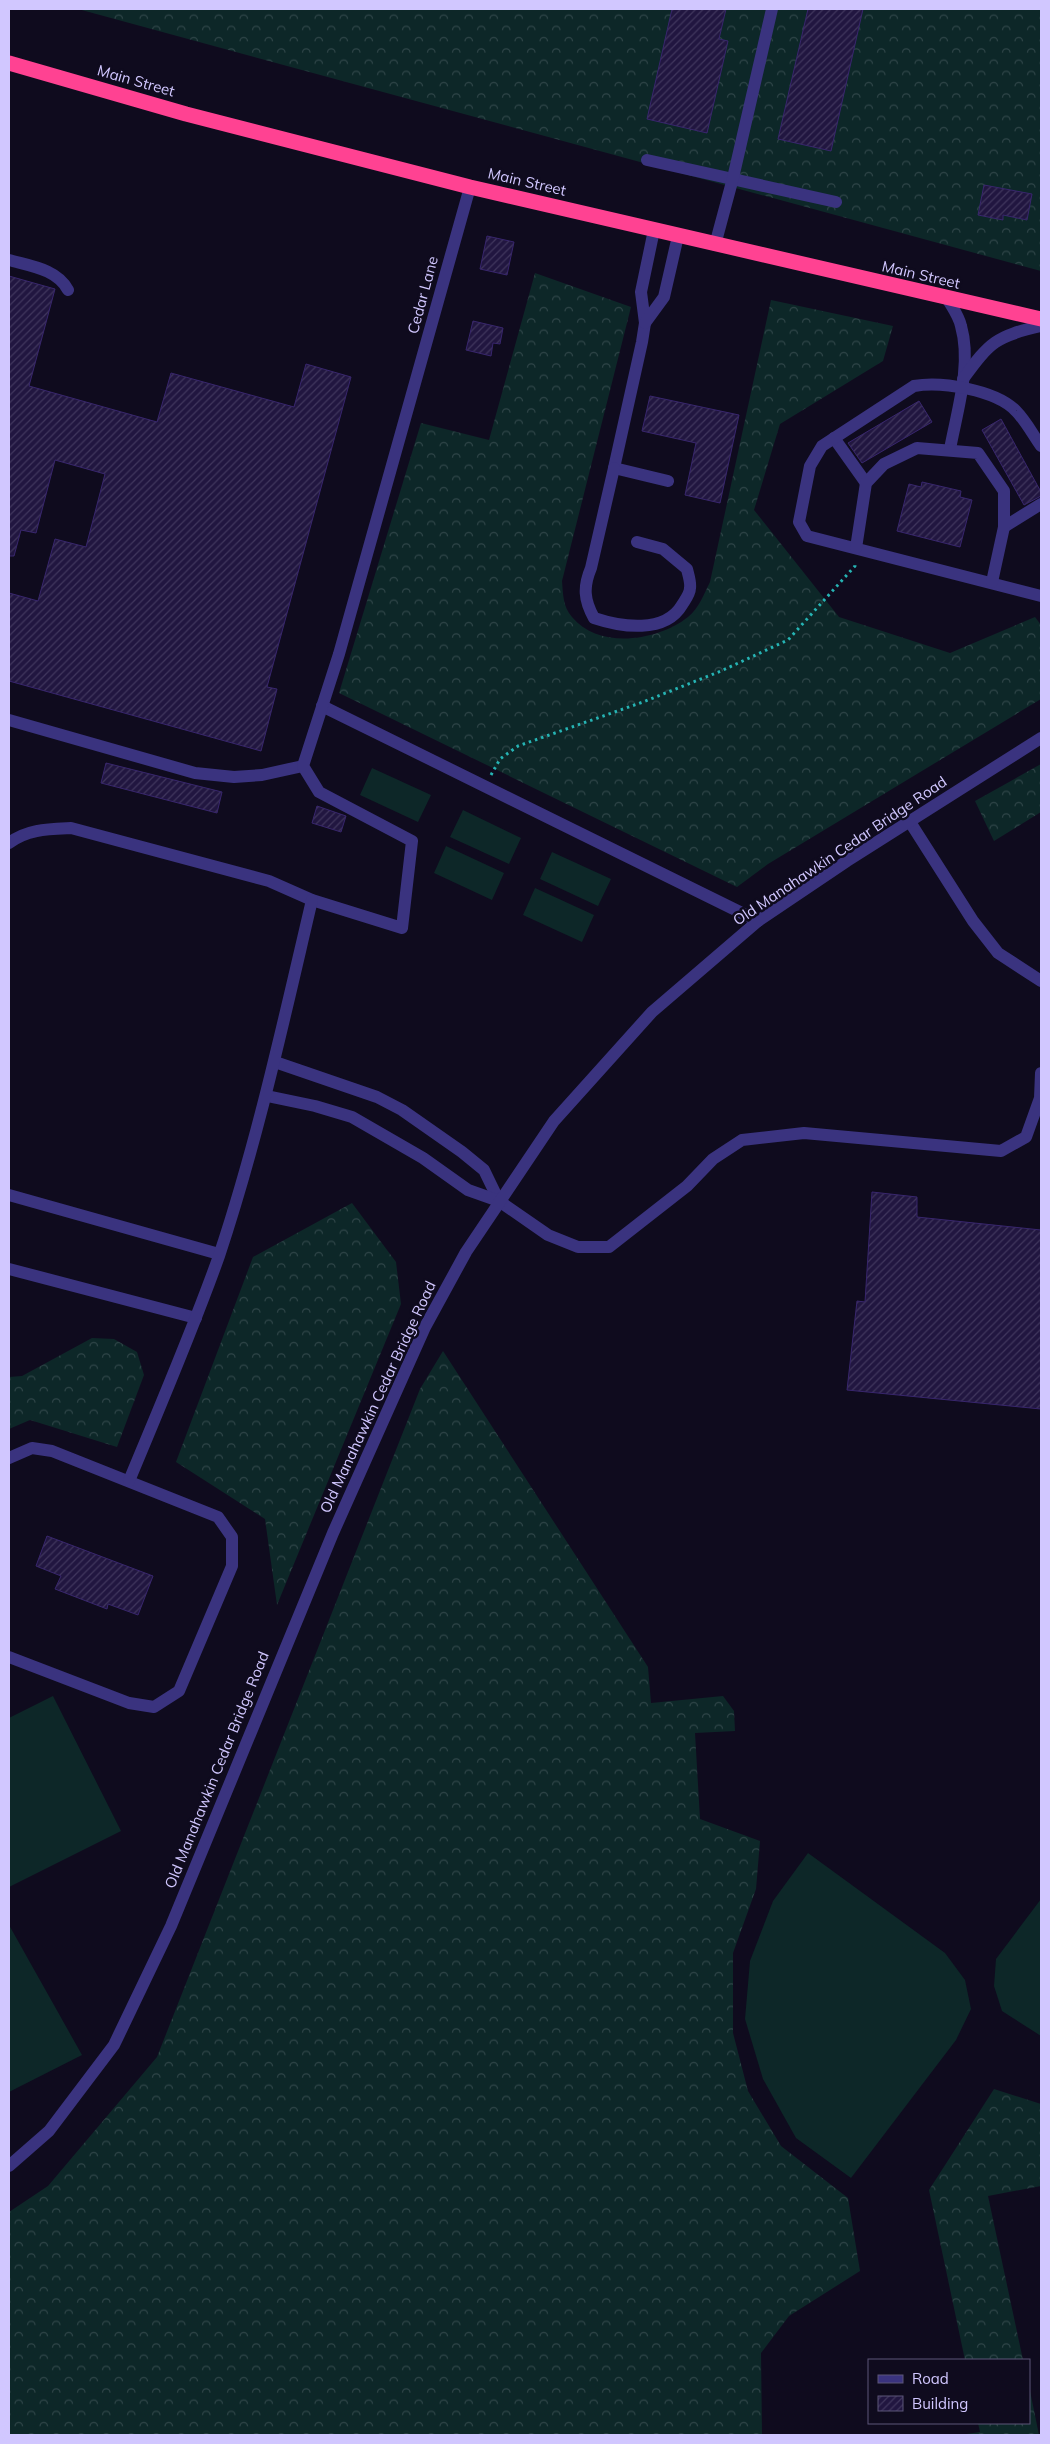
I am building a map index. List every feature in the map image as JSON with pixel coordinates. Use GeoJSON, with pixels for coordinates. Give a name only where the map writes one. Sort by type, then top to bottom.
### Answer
{"type":"FeatureCollection","features":[{"type":"Feature","properties":{"kind":"highway","name":"Main Street"},"geometry":{"type":"LineString","coordinates":[[9,63],[186,114],[470,187],[714,245],[1041,319]]}},
{"type":"Feature","properties":{"kind":"street"},"geometry":{"type":"LineString","coordinates":[[714,245],[733,178],[772,9]]}},
{"type":"Feature","properties":{"kind":"street"},"geometry":{"type":"LineString","coordinates":[[647,160],[836,202]]}},
{"type":"Feature","properties":{"kind":"street","name":"Cedar Lane"},"geometry":{"type":"LineString","coordinates":[[303,766],[407,412],[470,187]]}},
{"type":"Feature","properties":{"kind":"street"},"geometry":{"type":"LineString","coordinates":[[637,542],[663,549],[687,568],[690,588],[687,597],[674,615],[653,624],[619,625],[594,618],[586,604],[585,581],[591,568],[645,323],[641,292],[654,230]]}},
{"type":"Feature","properties":{"kind":"street"},"geometry":{"type":"LineString","coordinates":[[645,323],[664,297],[678,236]]}},
{"type":"Feature","properties":{"kind":"street"},"geometry":{"type":"LineString","coordinates":[[9,260],[49,272],[63,281],[68,290]]}},
{"type":"Feature","properties":{"kind":"street"},"geometry":{"type":"LineString","coordinates":[[947,298],[961,324],[965,343],[962,384],[950,449]]}},
{"type":"Feature","properties":{"kind":"street"},"geometry":{"type":"LineString","coordinates":[[962,384],[985,348],[1000,338],[1041,326]]}},
{"type":"Feature","properties":{"kind":"street"},"geometry":{"type":"LineString","coordinates":[[1041,446],[1016,411],[997,396],[962,384],[929,383],[914,386],[822,446],[810,466],[799,522],[807,536],[1041,596]]}},
{"type":"Feature","properties":{"kind":"street"},"geometry":{"type":"LineString","coordinates":[[834,438],[866,483]]}},
{"type":"Feature","properties":{"kind":"street"},"geometry":{"type":"LineString","coordinates":[[856,548],[866,483],[884,464],[917,448],[950,449],[978,453],[1004,491],[1004,527],[992,582]]}},
{"type":"Feature","properties":{"kind":"street"},"geometry":{"type":"LineString","coordinates":[[614,468],[668,481]]}},
{"type":"Feature","properties":{"kind":"street"},"geometry":{"type":"LineString","coordinates":[[1004,527],[1041,504]]}},
{"type":"Feature","properties":{"kind":"street"},"geometry":{"type":"LineString","coordinates":[[322,706],[758,921]]}},
{"type":"Feature","properties":{"kind":"street"},"geometry":{"type":"LineString","coordinates":[[9,720],[195,773],[234,777],[262,775],[303,766],[319,792],[412,841],[402,928],[312,900],[269,881],[71,828],[43,829],[17,836],[9,843]]}},
{"type":"Feature","properties":{"kind":"street","name":"Old Manahawkin Cedar Bridge Road"},"geometry":{"type":"LineString","coordinates":[[9,2166],[50,2131],[114,2046],[171,1926],[311,1584],[425,1327],[466,1252],[554,1121],[646,1019],[758,921],[1041,738]]}},
{"type":"Feature","properties":{"kind":"street"},"geometry":{"type":"LineString","coordinates":[[910,822],[973,921],[998,953],[1041,981]]}},
{"type":"Feature","properties":{"kind":"street"},"geometry":{"type":"LineString","coordinates":[[129,1481],[196,1318],[219,1254],[267,1096],[312,900]]}},
{"type":"Feature","properties":{"kind":"street"},"geometry":{"type":"LineString","coordinates":[[275,1062],[377,1097],[402,1110],[484,1170],[499,1201]]}},
{"type":"Feature","properties":{"kind":"street"},"geometry":{"type":"LineString","coordinates":[[267,1096],[316,1106],[352,1117],[424,1158],[468,1190],[499,1201],[548,1235],[578,1247],[609,1247],[687,1186],[713,1159],[742,1140],[804,1133],[1001,1151],[1026,1137],[1040,1098],[1041,1073]]}},
{"type":"Feature","properties":{"kind":"street"},"geometry":{"type":"LineString","coordinates":[[9,1195],[219,1254]]}},
{"type":"Feature","properties":{"kind":"street"},"geometry":{"type":"LineString","coordinates":[[9,1269],[196,1318]]}},
{"type":"Feature","properties":{"kind":"street"},"geometry":{"type":"LineString","coordinates":[[9,1458],[32,1448],[52,1450],[218,1517],[232,1537],[232,1566],[179,1691],[154,1707],[129,1703],[9,1657]]}},
{"type":"Feature","properties":{"kind":"path"},"geometry":{"type":"LineString","coordinates":[[485,786],[500,759],[518,746],[643,702],[721,671],[788,640],[855,566],[856,548]]}},
{"type":"Feature","properties":{"kind":"green space"},"geometry":{"type":"Polygon","coordinates":[[[78,9],[1041,9],[1041,271],[78,9]]]}},
{"type":"Feature","properties":{"kind":"green space"},"geometry":{"type":"Polygon","coordinates":[[[535,273],[631,307],[562,581],[564,600],[572,617],[584,627],[597,634],[613,638],[629,638],[661,632],[676,625],[688,617],[701,601],[710,582],[771,300],[893,326],[883,361],[780,424],[754,510],[839,617],[950,653],[1035,617],[1041,625],[1041,699],[768,864],[737,887],[339,693],[421,423],[489,440],[535,273]]]}},
{"type":"Feature","properties":{"kind":"green space"},"geometry":{"type":"Polygon","coordinates":[[[1041,764],[1041,812],[994,841],[975,801],[1041,764]]]}},
{"type":"Feature","properties":{"kind":"green space"},"geometry":{"type":"Polygon","coordinates":[[[372,768],[431,795],[418,822],[360,795],[372,768]]]}},
{"type":"Feature","properties":{"kind":"green space"},"geometry":{"type":"Polygon","coordinates":[[[463,810],[521,838],[509,864],[450,837],[463,810]]]}},
{"type":"Feature","properties":{"kind":"green space"},"geometry":{"type":"Polygon","coordinates":[[[446,846],[504,873],[492,900],[434,873],[446,846]]]}},
{"type":"Feature","properties":{"kind":"green space"},"geometry":{"type":"Polygon","coordinates":[[[552,852],[611,879],[598,906],[540,879],[552,852]]]}},
{"type":"Feature","properties":{"kind":"green space"},"geometry":{"type":"Polygon","coordinates":[[[535,888],[594,915],[582,942],[523,915],[535,888]]]}},
{"type":"Feature","properties":{"kind":"green space"},"geometry":{"type":"Polygon","coordinates":[[[352,1203],[396,1262],[401,1304],[277,1605],[265,1519],[176,1462],[253,1257],[352,1203]]]}},
{"type":"Feature","properties":{"kind":"green space"},"geometry":{"type":"Polygon","coordinates":[[[92,1338],[114,1339],[137,1352],[144,1375],[117,1447],[30,1420],[9,1429],[9,1377],[22,1376],[92,1338]]]}},
{"type":"Feature","properties":{"kind":"green space"},"geometry":{"type":"Polygon","coordinates":[[[443,1351],[648,1667],[651,1703],[723,1696],[734,1711],[735,1731],[695,1733],[700,1819],[760,1841],[756,1889],[733,1953],[733,2033],[748,2091],[781,2146],[848,2198],[860,2271],[789,2316],[761,2353],[762,2435],[9,2435],[9,2212],[48,2186],[157,2057],[420,1389],[443,1351]]]}},
{"type":"Feature","properties":{"kind":"green space"},"geometry":{"type":"Polygon","coordinates":[[[53,1696],[121,1831],[9,1887],[9,1718],[53,1696]]]}},
{"type":"Feature","properties":{"kind":"green space"},"geometry":{"type":"Polygon","coordinates":[[[808,1853],[945,1953],[965,1980],[971,2009],[956,2040],[851,2178],[796,2138],[763,2079],[745,2019],[750,1961],[773,1901],[808,1853]]]}},
{"type":"Feature","properties":{"kind":"green space"},"geometry":{"type":"Polygon","coordinates":[[[1041,1899],[1041,2036],[1002,2011],[994,1986],[996,1959],[1041,1899]]]}},
{"type":"Feature","properties":{"kind":"green space"},"geometry":{"type":"Polygon","coordinates":[[[9,1925],[82,2055],[9,2092],[9,1925]]]}},
{"type":"Feature","properties":{"kind":"green space"},"geometry":{"type":"Polygon","coordinates":[[[994,2089],[1041,2104],[1041,2186],[988,2196],[1023,2359],[965,2359],[929,2190],[994,2089]]]}},
{"type":"Feature","properties":{"kind":"green space"},"geometry":{"type":"Polygon","coordinates":[[[1030,2391],[1039,2435],[960,2435],[980,2432],[978,2424],[1030,2424],[1030,2391]]]}},
{"type":"Feature","properties":{"kind":"building"},"geometry":{"type":"Polygon","coordinates":[[[672,9],[726,9],[719,39],[728,41],[707,133],[647,119],[672,9]]]}},
{"type":"Feature","properties":{"kind":"building"},"geometry":{"type":"Polygon","coordinates":[[[808,9],[863,9],[831,151],[778,139],[808,9]]]}},
{"type":"Feature","properties":{"kind":"building"},"geometry":{"type":"Polygon","coordinates":[[[984,185],[1032,194],[1027,220],[1003,215],[1003,220],[978,215],[984,185]]]}},
{"type":"Feature","properties":{"kind":"building"},"geometry":{"type":"Polygon","coordinates":[[[487,236],[514,242],[507,275],[480,269],[487,236]]]}},
{"type":"Feature","properties":{"kind":"building"},"geometry":{"type":"Polygon","coordinates":[[[9,276],[55,289],[29,386],[157,422],[171,373],[294,407],[306,364],[351,377],[267,687],[277,689],[261,751],[9,681],[9,593],[38,601],[55,539],[86,547],[105,474],[55,460],[36,533],[21,530],[14,556],[9,556],[9,276]]]}},
{"type":"Feature","properties":{"kind":"building"},"geometry":{"type":"Polygon","coordinates":[[[473,321],[503,328],[500,344],[493,343],[491,356],[466,350],[473,321]]]}},
{"type":"Feature","properties":{"kind":"building"},"geometry":{"type":"Polygon","coordinates":[[[650,396],[739,415],[720,503],[685,495],[696,443],[642,431],[650,396]]]}},
{"type":"Feature","properties":{"kind":"building"},"geometry":{"type":"Polygon","coordinates":[[[919,401],[932,422],[862,463],[848,443],[919,401]]]}},
{"type":"Feature","properties":{"kind":"building"},"geometry":{"type":"Polygon","coordinates":[[[1001,419],[1041,492],[1041,496],[1024,505],[982,430],[1001,419]]]}},
{"type":"Feature","properties":{"kind":"building"},"geometry":{"type":"Polygon","coordinates":[[[922,482],[961,491],[960,497],[972,500],[960,547],[897,531],[909,484],[921,487],[922,482]]]}},
{"type":"Feature","properties":{"kind":"building"},"geometry":{"type":"Polygon","coordinates":[[[106,763],[222,792],[217,813],[101,783],[106,763]]]}},
{"type":"Feature","properties":{"kind":"building"},"geometry":{"type":"Polygon","coordinates":[[[317,806],[346,816],[341,832],[312,823],[317,806]]]}},
{"type":"Feature","properties":{"kind":"building"},"geometry":{"type":"Polygon","coordinates":[[[872,1192],[917,1197],[917,1217],[1041,1230],[1041,1409],[847,1390],[857,1301],[865,1302],[872,1192]]]}},
{"type":"Feature","properties":{"kind":"building"},"geometry":{"type":"Polygon","coordinates":[[[47,1536],[153,1576],[138,1615],[108,1604],[107,1609],[55,1589],[61,1576],[36,1566],[47,1536]]]}}]}
